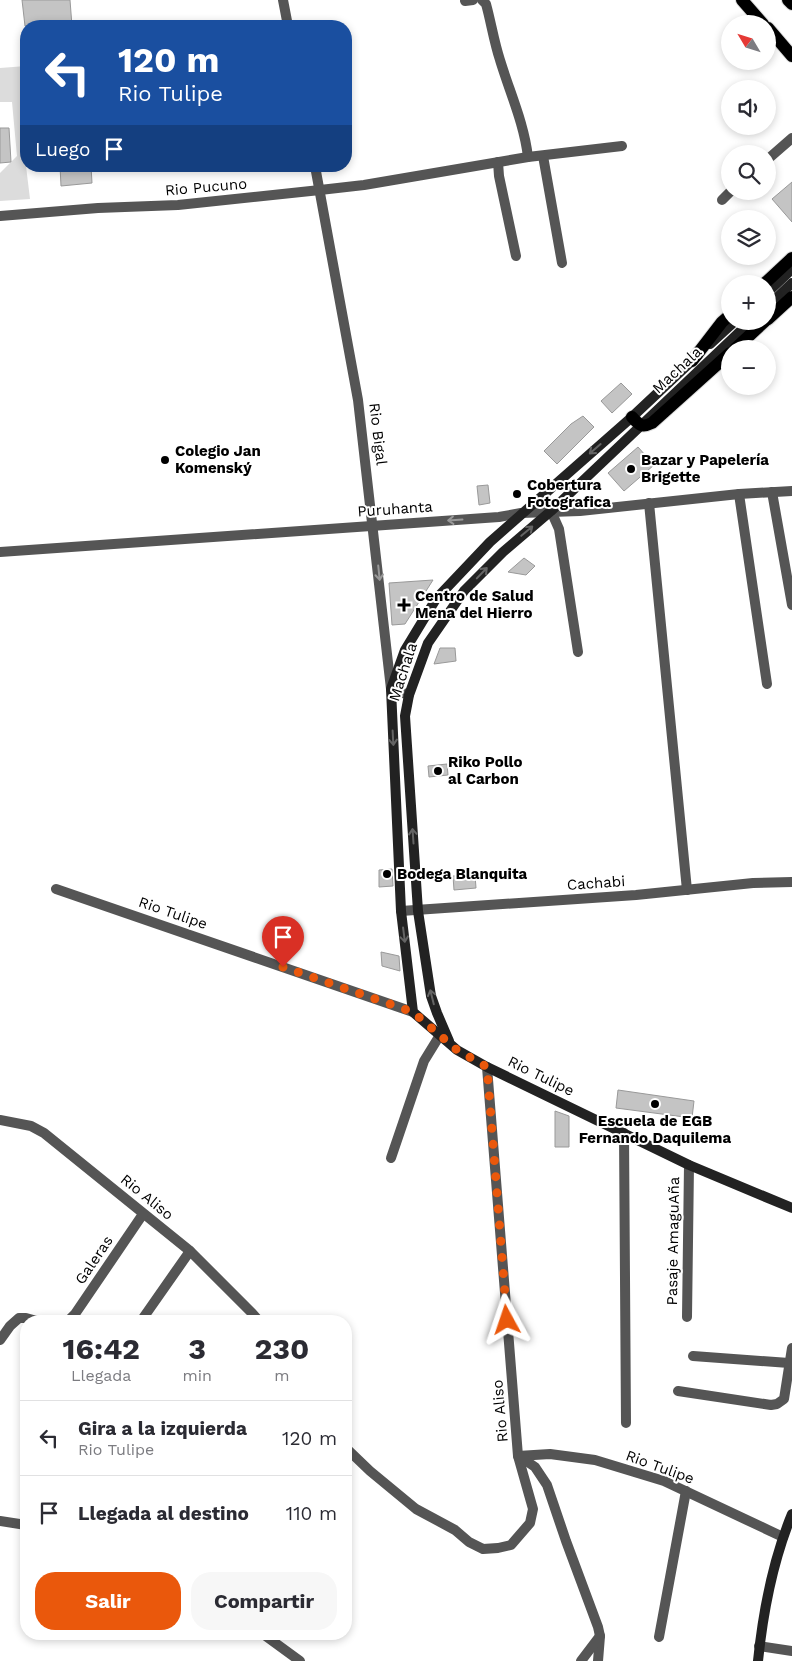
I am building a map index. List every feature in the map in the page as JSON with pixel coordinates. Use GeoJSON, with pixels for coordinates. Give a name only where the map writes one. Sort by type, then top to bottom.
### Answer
{"type":"FeatureCollection","features":[{"type":"Feature","properties":{"kind":"main road"},"geometry":{"type":"LineString","coordinates":[[742,0],[755,15]]}},
{"type":"Feature","properties":{"kind":"main road"},"geometry":{"type":"LineString","coordinates":[[788,0],[792,4]]}},
{"type":"Feature","properties":{"kind":"main road"},"geometry":{"type":"LineString","coordinates":[[776,37],[792,56]]}},
{"type":"Feature","properties":{"kind":"main road"},"geometry":{"type":"LineString","coordinates":[[774,275],[792,258]]}},
{"type":"Feature","properties":{"kind":"main road"},"geometry":{"type":"LineString","coordinates":[[776,284],[792,269]]}},
{"type":"Feature","properties":{"kind":"main road"},"geometry":{"type":"LineString","coordinates":[[776,298],[792,283]]}},
{"type":"Feature","properties":{"kind":"main road"},"geometry":{"type":"LineString","coordinates":[[776,311],[792,297]]}},
{"type":"Feature","properties":{"kind":"main road"},"geometry":{"type":"LineString","coordinates":[[692,360],[721,323]]}},
{"type":"Feature","properties":{"kind":"main road","name":"Machala"},"geometry":{"type":"LineString","coordinates":[[450,1042],[431,996],[418,911],[405,716],[410,695],[428,643],[464,592],[503,552],[551,511],[692,360],[725,330]]}},
{"type":"Feature","properties":{"kind":"main road","name":"Machala"},"geometry":{"type":"LineString","coordinates":[[413,1012],[401,911],[391,689],[405,650],[436,599],[490,542],[521,513],[636,421],[741,330]]}},
{"type":"Feature","properties":{"kind":"main road"},"geometry":{"type":"LineString","coordinates":[[745,340],[755,330]]}},
{"type":"Feature","properties":{"kind":"main road"},"geometry":{"type":"LineString","coordinates":[[636,421],[647,425],[659,417],[721,361]]}},
{"type":"Feature","properties":{"kind":"main road","name":"Rio Tulipe"},"geometry":{"type":"LineString","coordinates":[[413,1012],[468,1057],[487,1067],[689,1165],[792,1208]]}},
{"type":"Feature","properties":{"kind":"main road"},"geometry":{"type":"LineString","coordinates":[[758,1661],[769,1591],[783,1537],[792,1514]]}},
{"type":"Feature","properties":{"kind":"street"},"geometry":{"type":"LineString","coordinates":[[283,0],[287,20]]}},
{"type":"Feature","properties":{"kind":"street"},"geometry":{"type":"LineString","coordinates":[[482,0],[486,4],[500,61],[519,112],[528,157]]}},
{"type":"Feature","properties":{"kind":"street"},"geometry":{"type":"LineString","coordinates":[[776,152],[792,138]]}},
{"type":"Feature","properties":{"kind":"street","name":"Rio Pucuno"},"geometry":{"type":"LineString","coordinates":[[0,216],[98,208],[178,206],[368,184],[528,157],[622,146]]}},
{"type":"Feature","properties":{"kind":"street"},"geometry":{"type":"LineString","coordinates":[[543,156],[562,263]]}},
{"type":"Feature","properties":{"kind":"street"},"geometry":{"type":"LineString","coordinates":[[498,162],[499,176],[516,256]]}},
{"type":"Feature","properties":{"kind":"street","name":"Rio Bigal"},"geometry":{"type":"LineString","coordinates":[[316,172],[358,400],[374,525],[391,689]]}},
{"type":"Feature","properties":{"kind":"street","name":"Puruhanta"},"geometry":{"type":"LineString","coordinates":[[0,552],[500,517],[521,513],[580,511],[739,494],[792,491]]}},
{"type":"Feature","properties":{"kind":"street"},"geometry":{"type":"LineString","coordinates":[[772,492],[792,605]]}},
{"type":"Feature","properties":{"kind":"street"},"geometry":{"type":"LineString","coordinates":[[739,494],[767,684]]}},
{"type":"Feature","properties":{"kind":"street"},"geometry":{"type":"LineString","coordinates":[[649,504],[687,890]]}},
{"type":"Feature","properties":{"kind":"street"},"geometry":{"type":"LineString","coordinates":[[551,511],[559,529],[578,652]]}},
{"type":"Feature","properties":{"kind":"street"},"geometry":{"type":"LineString","coordinates":[[391,689],[410,695]]}},
{"type":"Feature","properties":{"kind":"street","name":"Cachabi"},"geometry":{"type":"LineString","coordinates":[[401,911],[636,895],[753,883],[792,882]]}},
{"type":"Feature","properties":{"kind":"street","name":"Rio Tulipe"},"geometry":{"type":"LineString","coordinates":[[56,889],[413,1012]]}},
{"type":"Feature","properties":{"kind":"street"},"geometry":{"type":"LineString","coordinates":[[391,1158],[424,1060],[440,1035]]}},
{"type":"Feature","properties":{"kind":"street","name":"Rio Aliso"},"geometry":{"type":"LineString","coordinates":[[352,1454],[416,1509],[455,1530],[469,1542],[483,1549],[498,1548],[511,1544],[530,1523],[533,1509],[518,1456],[487,1067]]}},
{"type":"Feature","properties":{"kind":"street","name":"Rio Aliso"},"geometry":{"type":"LineString","coordinates":[[0,1120],[32,1126],[44,1133],[190,1251],[254,1315]]}},
{"type":"Feature","properties":{"kind":"street"},"geometry":{"type":"LineString","coordinates":[[624,1133],[626,1423]]}},
{"type":"Feature","properties":{"kind":"street","name":"Pasaje AmaguAña"},"geometry":{"type":"LineString","coordinates":[[688,1317],[689,1165]]}},
{"type":"Feature","properties":{"kind":"street","name":"Galeras"},"geometry":{"type":"LineString","coordinates":[[75,1315],[143,1214]]}},
{"type":"Feature","properties":{"kind":"street"},"geometry":{"type":"LineString","coordinates":[[145,1315],[190,1251]]}},
{"type":"Feature","properties":{"kind":"street"},"geometry":{"type":"LineString","coordinates":[[0,1340],[10,1326],[20,1318]]}},
{"type":"Feature","properties":{"kind":"street"},"geometry":{"type":"LineString","coordinates":[[678,1390],[772,1405],[777,1404],[784,1399],[792,1348]]}},
{"type":"Feature","properties":{"kind":"street"},"geometry":{"type":"LineString","coordinates":[[693,1356],[790,1363]]}},
{"type":"Feature","properties":{"kind":"street","name":"Rio Tulipe"},"geometry":{"type":"LineString","coordinates":[[518,1456],[550,1454],[595,1460],[664,1481],[783,1537]]}},
{"type":"Feature","properties":{"kind":"street"},"geometry":{"type":"LineString","coordinates":[[518,1456],[534,1467],[548,1485],[599,1632],[598,1661]]}},
{"type":"Feature","properties":{"kind":"street"},"geometry":{"type":"LineString","coordinates":[[659,1637],[686,1491]]}},
{"type":"Feature","properties":{"kind":"street"},"geometry":{"type":"LineString","coordinates":[[0,1521],[20,1524]]}},
{"type":"Feature","properties":{"kind":"street"},"geometry":{"type":"LineString","coordinates":[[581,1661],[599,1632]]}},
{"type":"Feature","properties":{"kind":"street"},"geometry":{"type":"LineString","coordinates":[[271,1640],[300,1661]]}},
{"type":"Feature","properties":{"kind":"street"},"geometry":{"type":"LineString","coordinates":[[759,1646],[792,1651]]}},
{"type":"Feature","properties":{"kind":"shaded area"},"geometry":{"type":"Polygon","coordinates":[[[20,66],[20,172],[27,172],[30,199],[0,201],[0,173],[17,156],[12,102],[0,102],[0,68],[20,66]]]}},
{"type":"Feature","properties":{"kind":"building"},"geometry":{"type":"Polygon","coordinates":[[[22,0],[70,0],[72,20],[24,20],[22,0]]]}},
{"type":"Feature","properties":{"kind":"building"},"geometry":{"type":"Polygon","coordinates":[[[0,128],[9,128],[11,162],[0,163],[0,128]]]}},
{"type":"Feature","properties":{"kind":"building"},"geometry":{"type":"Polygon","coordinates":[[[60,172],[91,172],[92,183],[61,186],[60,172]]]}},
{"type":"Feature","properties":{"kind":"building"},"geometry":{"type":"Polygon","coordinates":[[[792,182],[792,222],[773,200],[776,200],[776,196],[792,182]]]}},
{"type":"Feature","properties":{"kind":"building"},"geometry":{"type":"Polygon","coordinates":[[[621,383],[632,394],[612,413],[601,401],[621,383]]]}},
{"type":"Feature","properties":{"kind":"building"},"geometry":{"type":"Polygon","coordinates":[[[583,416],[594,427],[557,464],[544,451],[571,424],[583,416]]]}},
{"type":"Feature","properties":{"kind":"building","name":"Bazar y Papelería Brigette"},"geometry":{"type":"Polygon","coordinates":[[[638,447],[654,465],[624,491],[608,473],[638,447]]]}},
{"type":"Feature","properties":{"kind":"building"},"geometry":{"type":"Polygon","coordinates":[[[488,485],[490,503],[479,505],[477,486],[488,485]]]}},
{"type":"Feature","properties":{"kind":"building"},"geometry":{"type":"Polygon","coordinates":[[[524,558],[535,566],[526,575],[508,572],[524,558]]]}},
{"type":"Feature","properties":{"kind":"building","name":"Centro de Salud Mena del Hierro"},"geometry":{"type":"Polygon","coordinates":[[[433,580],[405,624],[392,625],[389,583],[433,580]]]}},
{"type":"Feature","properties":{"kind":"building"},"geometry":{"type":"Polygon","coordinates":[[[440,648],[455,648],[456,661],[434,664],[440,648]]]}},
{"type":"Feature","properties":{"kind":"building","name":"Riko Pollo al Carbon"},"geometry":{"type":"Polygon","coordinates":[[[447,764],[448,775],[429,777],[428,766],[447,764]]]}},
{"type":"Feature","properties":{"kind":"building"},"geometry":{"type":"Polygon","coordinates":[[[392,869],[393,886],[379,887],[379,870],[392,869]]]}},
{"type":"Feature","properties":{"kind":"building"},"geometry":{"type":"Polygon","coordinates":[[[475,875],[476,888],[454,890],[453,876],[475,875]]]}},
{"type":"Feature","properties":{"kind":"building"},"geometry":{"type":"Polygon","coordinates":[[[381,952],[399,956],[400,971],[382,966],[381,952]]]}},
{"type":"Feature","properties":{"kind":"building","name":"Escuela de EGB Fernando Daquilema"},"geometry":{"type":"Polygon","coordinates":[[[618,1090],[694,1101],[692,1118],[616,1108],[618,1090]]]}},
{"type":"Feature","properties":{"kind":"building"},"geometry":{"type":"Polygon","coordinates":[[[555,1111],[569,1116],[569,1147],[555,1147],[555,1111]]]}},
{"type":"Feature","properties":{"kind":"place","name":"Colegio Jan Komenský"},"geometry":{"type":"Point","coordinates":[165,460]}},
{"type":"Feature","properties":{"kind":"place","name":"Bazar y Papelería Brigette"},"geometry":{"type":"Point","coordinates":[631,469]}},
{"type":"Feature","properties":{"kind":"place","name":"Cobertura Fotografica"},"geometry":{"type":"Point","coordinates":[517,494]}},
{"type":"Feature","properties":{"kind":"place","name":"Centro de Salud Mena del Hierro"},"geometry":{"type":"Point","coordinates":[404,605]}},
{"type":"Feature","properties":{"kind":"place","name":"Riko Pollo al Carbon"},"geometry":{"type":"Point","coordinates":[438,771]}},
{"type":"Feature","properties":{"kind":"place","name":"Bodega Blanquita"},"geometry":{"type":"Point","coordinates":[387,874]}},
{"type":"Feature","properties":{"kind":"place","name":"Escuela de EGB Fernando Daquilema"},"geometry":{"type":"Point","coordinates":[655,1104]}},
{"type":"Feature","properties":{"kind":"route"},"geometry":{"type":"LineString","coordinates":[[283,967],[413,1012],[457,1050],[487,1067],[507,1320]]}}]}
